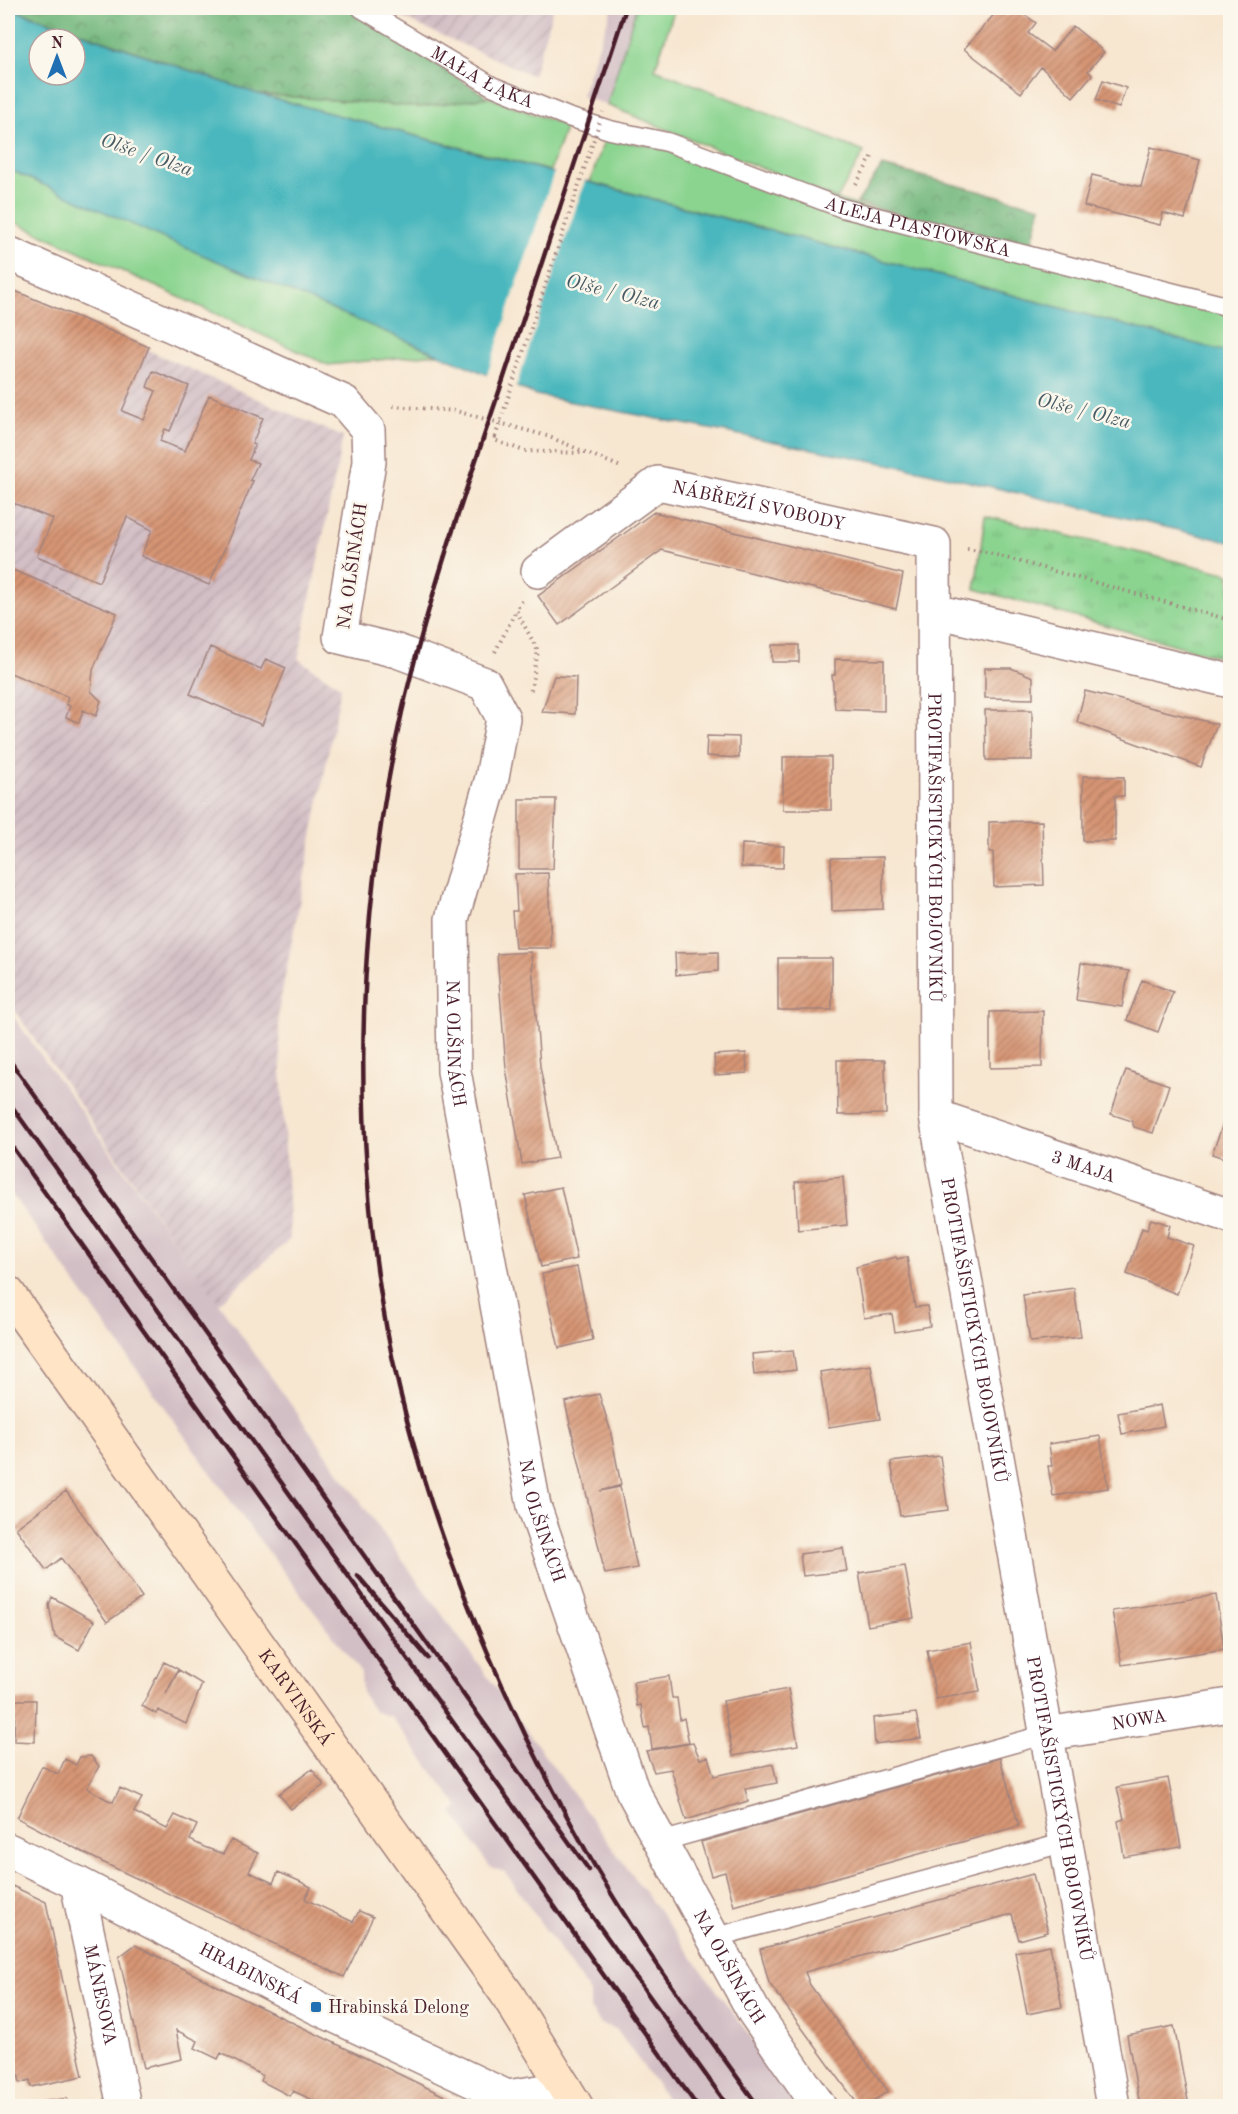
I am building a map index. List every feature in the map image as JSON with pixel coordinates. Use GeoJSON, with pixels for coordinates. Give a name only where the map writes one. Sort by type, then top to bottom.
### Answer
{"type":"FeatureCollection","features":[{"type":"Feature","properties":{"kind":"main road","name":"KARVINSKÁ"},"geometry":{"type":"LineString","coordinates":[[8,1293],[507,1995],[570,2097]]}},
{"type":"Feature","properties":{"kind":"street","name":"NA OLŠINÁCH"},"geometry":{"type":"LineString","coordinates":[[8,253],[344,402],[368,430],[369,462],[340,637],[397,651],[484,684],[502,718],[492,778],[452,919],[454,1071],[534,1506],[632,1790],[754,2012],[819,2106]]}},
{"type":"Feature","properties":{"kind":"street","name":"NÁBŘEŽÍ SVOBODY"},"geometry":{"type":"LineString","coordinates":[[538,571],[658,483],[934,544]]}},
{"type":"Feature","properties":{"kind":"street","name":"PROTIFAŠISTICKÝCH BOJOVNÍKŮ"},"geometry":{"type":"LineString","coordinates":[[934,544],[936,1116],[1113,2106]]}},
{"type":"Feature","properties":{"kind":"street"},"geometry":{"type":"LineString","coordinates":[[935,611],[1230,681]]}},
{"type":"Feature","properties":{"kind":"street","name":"3 MAJA"},"geometry":{"type":"LineString","coordinates":[[936,1116],[1230,1216]]}},
{"type":"Feature","properties":{"kind":"street","name":"NOWA"},"geometry":{"type":"LineString","coordinates":[[1047,1734],[1230,1705]]}},
{"type":"Feature","properties":{"kind":"street","name":"HRABINSKÁ"},"geometry":{"type":"LineString","coordinates":[[8,1850],[77,1883],[316,2007],[507,2097],[570,2097]]}},
{"type":"Feature","properties":{"kind":"street","name":"MÁNESOVA"},"geometry":{"type":"LineString","coordinates":[[77,1883],[124,2106]]}},
{"type":"Feature","properties":{"kind":"lane","name":"MAŁA ŁĄKA"},"geometry":{"type":"LineString","coordinates":[[361,8],[492,87],[568,117],[610,130]]}},
{"type":"Feature","properties":{"kind":"lane","name":"ALEJA PIASTOWSKA"},"geometry":{"type":"LineString","coordinates":[[610,130],[667,142],[842,208],[1230,307]]}},
{"type":"Feature","properties":{"kind":"lane"},"geometry":{"type":"LineString","coordinates":[[660,1842],[1047,1734]]}},
{"type":"Feature","properties":{"kind":"lane"},"geometry":{"type":"LineString","coordinates":[[713,1938],[1067,1842]]}},
{"type":"Feature","properties":{"kind":"path"},"geometry":{"type":"LineString","coordinates":[[588,453],[524,451],[494,440],[603,112]]}},
{"type":"Feature","properties":{"kind":"path"},"geometry":{"type":"LineString","coordinates":[[344,402],[456,411],[547,436],[658,483]]}},
{"type":"Feature","properties":{"kind":"path"},"geometry":{"type":"LineString","coordinates":[[934,544],[985,552],[1230,620]]}},
{"type":"Feature","properties":{"kind":"path"},"geometry":{"type":"LineString","coordinates":[[484,684],[497,647],[538,571]]}},
{"type":"Feature","properties":{"kind":"path"},"geometry":{"type":"LineString","coordinates":[[516,610],[538,651],[530,695]]}},
{"type":"Feature","properties":{"kind":"shaded area"},"geometry":{"type":"Polygon","coordinates":[[[380,8],[553,8],[533,76],[380,8]]]}},
{"type":"Feature","properties":{"kind":"shaded area"},"geometry":{"type":"Polygon","coordinates":[[[612,8],[636,8],[607,105],[581,96],[612,8]]]}},
{"type":"Feature","properties":{"kind":"shaded area"},"geometry":{"type":"Polygon","coordinates":[[[8,288],[343,437],[298,659],[341,687],[278,1013],[290,1239],[218,1304],[8,1001],[8,288]]]}},
{"type":"Feature","properties":{"kind":"shaded area"},"geometry":{"type":"Polygon","coordinates":[[[8,1009],[395,1550],[801,2106],[672,2106],[616,2029],[601,2024],[590,2009],[590,1993],[505,1872],[490,1867],[452,1812],[459,1807],[391,1717],[374,1711],[362,1693],[361,1673],[248,1525],[8,1189],[8,1009]]]}},
{"type":"Feature","properties":{"kind":"green space"},"geometry":{"type":"Polygon","coordinates":[[[10,8],[347,8],[488,97],[421,107],[258,94],[87,35],[87,27],[65,27],[10,8]]]}},
{"type":"Feature","properties":{"kind":"green space"},"geometry":{"type":"Polygon","coordinates":[[[636,8],[675,8],[655,69],[864,152],[837,199],[607,105],[636,8]]]}},
{"type":"Feature","properties":{"kind":"green space"},"geometry":{"type":"Polygon","coordinates":[[[258,94],[421,107],[488,97],[566,126],[550,171],[258,94]]]}},
{"type":"Feature","properties":{"kind":"green space"},"geometry":{"type":"Polygon","coordinates":[[[605,138],[657,147],[1230,314],[1230,353],[590,182],[605,138]]]}},
{"type":"Feature","properties":{"kind":"green space"},"geometry":{"type":"Polygon","coordinates":[[[882,166],[1041,207],[1030,249],[857,203],[882,166]]]}},
{"type":"Feature","properties":{"kind":"green space"},"geometry":{"type":"Polygon","coordinates":[[[8,169],[437,354],[328,365],[8,219],[8,169]]]}},
{"type":"Feature","properties":{"kind":"green space"},"geometry":{"type":"Polygon","coordinates":[[[985,516],[1230,574],[1230,660],[975,589],[985,516]]]}},
{"type":"Feature","properties":{"kind":"water","name":"Olše / Olza"},"geometry":{"type":"Polygon","coordinates":[[[8,8],[63,27],[27,27],[27,87],[87,87],[87,35],[258,94],[1230,353],[1230,542],[919,470],[536,395],[174,243],[8,169],[8,8]]]}},
{"type":"Feature","properties":{"kind":"pier"},"geometry":{"type":"Polygon","coordinates":[[[555,169],[586,178],[515,390],[486,378],[555,169]]]}},
{"type":"Feature","properties":{"kind":"building"},"geometry":{"type":"Polygon","coordinates":[[[1015,8],[1036,23],[1028,33],[1052,51],[1073,26],[1104,52],[1088,71],[1092,75],[1073,97],[1041,67],[1021,93],[964,49],[998,10],[1007,16],[1015,8]]]}},
{"type":"Feature","properties":{"kind":"building"},"geometry":{"type":"Polygon","coordinates":[[[1103,80],[1126,88],[1119,108],[1096,100],[1103,80]]]}},
{"type":"Feature","properties":{"kind":"building"},"geometry":{"type":"Polygon","coordinates":[[[1151,147],[1200,160],[1185,219],[1163,213],[1160,225],[1084,206],[1092,175],[1141,187],[1151,147]]]}},
{"type":"Feature","properties":{"kind":"building"},"geometry":{"type":"Polygon","coordinates":[[[8,288],[149,347],[122,411],[144,420],[156,391],[147,387],[153,371],[189,386],[170,431],[165,429],[160,441],[185,451],[209,395],[263,418],[252,444],[255,445],[249,460],[258,463],[250,480],[253,481],[209,585],[141,556],[152,530],[127,517],[99,582],[37,556],[53,519],[8,501],[8,288]]]}},
{"type":"Feature","properties":{"kind":"building"},"geometry":{"type":"Polygon","coordinates":[[[654,512],[903,574],[896,609],[662,550],[559,625],[538,596],[654,512]]]}},
{"type":"Feature","properties":{"kind":"building"},"geometry":{"type":"Polygon","coordinates":[[[8,568],[117,613],[93,670],[91,691],[101,701],[96,716],[83,710],[79,723],[66,717],[70,706],[66,704],[68,697],[8,672],[8,568]]]}},
{"type":"Feature","properties":{"kind":"building"},"geometry":{"type":"Polygon","coordinates":[[[772,645],[799,645],[799,662],[772,662],[772,645]]]}},
{"type":"Feature","properties":{"kind":"building"},"geometry":{"type":"Polygon","coordinates":[[[210,647],[261,669],[266,659],[286,668],[262,725],[190,694],[210,647]]]}},
{"type":"Feature","properties":{"kind":"building"},"geometry":{"type":"Polygon","coordinates":[[[835,659],[884,660],[884,711],[835,709],[832,675],[835,675],[835,659]]]}},
{"type":"Feature","properties":{"kind":"building"},"geometry":{"type":"Polygon","coordinates":[[[985,668],[1011,668],[1033,677],[1033,699],[985,698],[985,668]]]}},
{"type":"Feature","properties":{"kind":"building"},"geometry":{"type":"Polygon","coordinates":[[[554,676],[576,677],[575,714],[542,712],[554,676]]]}},
{"type":"Feature","properties":{"kind":"building"},"geometry":{"type":"Polygon","coordinates":[[[1085,691],[1217,724],[1201,767],[1077,722],[1085,691]]]}},
{"type":"Feature","properties":{"kind":"building"},"geometry":{"type":"Polygon","coordinates":[[[985,710],[1032,710],[1032,760],[986,760],[985,710]]]}},
{"type":"Feature","properties":{"kind":"building"},"geometry":{"type":"Polygon","coordinates":[[[707,736],[739,737],[739,758],[706,756],[707,736]]]}},
{"type":"Feature","properties":{"kind":"building"},"geometry":{"type":"Polygon","coordinates":[[[783,757],[831,757],[831,810],[783,810],[783,757]]]}},
{"type":"Feature","properties":{"kind":"building"},"geometry":{"type":"Polygon","coordinates":[[[1083,776],[1124,777],[1124,796],[1115,796],[1115,841],[1083,841],[1083,776]]]}},
{"type":"Feature","properties":{"kind":"building"},"geometry":{"type":"Polygon","coordinates":[[[519,799],[556,799],[553,869],[519,869],[519,799]]]}},
{"type":"Feature","properties":{"kind":"building"},"geometry":{"type":"Polygon","coordinates":[[[1042,821],[1044,885],[994,887],[993,852],[989,852],[989,822],[1042,821]]]}},
{"type":"Feature","properties":{"kind":"building"},"geometry":{"type":"Polygon","coordinates":[[[742,844],[784,846],[783,868],[741,867],[742,844]]]}},
{"type":"Feature","properties":{"kind":"building"},"geometry":{"type":"Polygon","coordinates":[[[883,857],[883,909],[832,911],[831,858],[883,857]]]}},
{"type":"Feature","properties":{"kind":"building"},"geometry":{"type":"Polygon","coordinates":[[[548,873],[551,948],[515,948],[512,911],[517,911],[515,874],[548,873]]]}},
{"type":"Feature","properties":{"kind":"building"},"geometry":{"type":"Polygon","coordinates":[[[531,952],[540,1066],[557,1158],[522,1164],[506,1068],[497,954],[531,952]]]}},
{"type":"Feature","properties":{"kind":"building"},"geometry":{"type":"Polygon","coordinates":[[[718,952],[718,971],[676,975],[675,953],[718,952]]]}},
{"type":"Feature","properties":{"kind":"building"},"geometry":{"type":"Polygon","coordinates":[[[778,958],[832,958],[832,1010],[778,1010],[778,958]]]}},
{"type":"Feature","properties":{"kind":"building"},"geometry":{"type":"Polygon","coordinates":[[[1081,963],[1129,971],[1122,1007],[1076,1000],[1081,963]]]}},
{"type":"Feature","properties":{"kind":"building"},"geometry":{"type":"Polygon","coordinates":[[[1142,980],[1173,992],[1158,1032],[1127,1020],[1142,980]]]}},
{"type":"Feature","properties":{"kind":"building"},"geometry":{"type":"Polygon","coordinates":[[[1043,1011],[1042,1067],[990,1068],[990,1012],[1043,1011]]]}},
{"type":"Feature","properties":{"kind":"building"},"geometry":{"type":"Polygon","coordinates":[[[746,1053],[747,1073],[715,1075],[714,1055],[746,1053]]]}},
{"type":"Feature","properties":{"kind":"building"},"geometry":{"type":"Polygon","coordinates":[[[837,1060],[885,1060],[886,1114],[838,1115],[837,1060]]]}},
{"type":"Feature","properties":{"kind":"building"},"geometry":{"type":"Polygon","coordinates":[[[1126,1070],[1169,1085],[1153,1133],[1134,1127],[1132,1121],[1111,1114],[1126,1070]]]}},
{"type":"Feature","properties":{"kind":"building"},"geometry":{"type":"Polygon","coordinates":[[[1230,1105],[1230,1160],[1212,1154],[1230,1105]]]}},
{"type":"Feature","properties":{"kind":"building"},"geometry":{"type":"Polygon","coordinates":[[[843,1177],[847,1225],[798,1230],[795,1182],[843,1177]]]}},
{"type":"Feature","properties":{"kind":"building"},"geometry":{"type":"Polygon","coordinates":[[[561,1187],[577,1259],[541,1267],[525,1195],[561,1187]]]}},
{"type":"Feature","properties":{"kind":"building"},"geometry":{"type":"Polygon","coordinates":[[[1151,1219],[1170,1225],[1167,1237],[1194,1246],[1177,1294],[1127,1274],[1142,1228],[1147,1230],[1151,1219]]]}},
{"type":"Feature","properties":{"kind":"building"},"geometry":{"type":"Polygon","coordinates":[[[896,1257],[897,1259],[907,1257],[915,1307],[927,1306],[930,1326],[895,1332],[892,1314],[864,1318],[856,1267],[896,1257]]]}},
{"type":"Feature","properties":{"kind":"building"},"geometry":{"type":"Polygon","coordinates":[[[577,1267],[593,1340],[559,1348],[542,1274],[577,1267]]]}},
{"type":"Feature","properties":{"kind":"building"},"geometry":{"type":"Polygon","coordinates":[[[1074,1288],[1081,1337],[1030,1342],[1023,1295],[1074,1288]]]}},
{"type":"Feature","properties":{"kind":"building"},"geometry":{"type":"Polygon","coordinates":[[[793,1350],[796,1370],[754,1375],[752,1354],[793,1350]]]}},
{"type":"Feature","properties":{"kind":"building"},"geometry":{"type":"Polygon","coordinates":[[[871,1365],[880,1419],[829,1427],[820,1372],[871,1365]]]}},
{"type":"Feature","properties":{"kind":"building"},"geometry":{"type":"Polygon","coordinates":[[[599,1394],[610,1429],[621,1485],[600,1491],[620,1487],[637,1568],[605,1574],[565,1402],[599,1394]]]}},
{"type":"Feature","properties":{"kind":"building"},"geometry":{"type":"Polygon","coordinates":[[[1160,1405],[1164,1426],[1122,1434],[1118,1413],[1160,1405]]]}},
{"type":"Feature","properties":{"kind":"building"},"geometry":{"type":"Polygon","coordinates":[[[1100,1436],[1108,1488],[1053,1496],[1048,1466],[1052,1466],[1049,1444],[1100,1436]]]}},
{"type":"Feature","properties":{"kind":"building"},"geometry":{"type":"Polygon","coordinates":[[[940,1456],[948,1510],[900,1516],[891,1462],[940,1456]]]}},
{"type":"Feature","properties":{"kind":"building"},"geometry":{"type":"Polygon","coordinates":[[[66,1491],[142,1597],[107,1622],[61,1558],[46,1570],[16,1528],[66,1491]]]}},
{"type":"Feature","properties":{"kind":"building"},"geometry":{"type":"Polygon","coordinates":[[[843,1548],[847,1571],[803,1576],[800,1554],[843,1548]]]}},
{"type":"Feature","properties":{"kind":"building"},"geometry":{"type":"Polygon","coordinates":[[[905,1566],[914,1618],[868,1626],[859,1573],[905,1566]]]}},
{"type":"Feature","properties":{"kind":"building"},"geometry":{"type":"Polygon","coordinates":[[[1216,1595],[1224,1649],[1122,1665],[1112,1611],[1216,1595]]]}},
{"type":"Feature","properties":{"kind":"building"},"geometry":{"type":"Polygon","coordinates":[[[52,1597],[94,1621],[79,1650],[55,1637],[49,1605],[52,1597]]]}},
{"type":"Feature","properties":{"kind":"building"},"geometry":{"type":"Polygon","coordinates":[[[971,1642],[980,1692],[936,1699],[927,1650],[971,1642]]]}},
{"type":"Feature","properties":{"kind":"building"},"geometry":{"type":"Polygon","coordinates":[[[164,1662],[178,1669],[166,1694],[179,1670],[202,1684],[186,1724],[158,1710],[156,1714],[142,1706],[164,1662]]]}},
{"type":"Feature","properties":{"kind":"building"},"geometry":{"type":"Polygon","coordinates":[[[669,1676],[672,1698],[677,1698],[680,1720],[684,1718],[689,1743],[652,1749],[649,1727],[645,1728],[641,1705],[637,1706],[633,1682],[669,1676]]]}},
{"type":"Feature","properties":{"kind":"building"},"geometry":{"type":"Polygon","coordinates":[[[788,1689],[798,1745],[733,1756],[723,1701],[788,1689]]]}},
{"type":"Feature","properties":{"kind":"building"},"geometry":{"type":"Polygon","coordinates":[[[15,1700],[36,1700],[35,1742],[14,1741],[15,1700]]]}},
{"type":"Feature","properties":{"kind":"building"},"geometry":{"type":"Polygon","coordinates":[[[916,1713],[921,1738],[875,1744],[873,1718],[916,1713]]]}},
{"type":"Feature","properties":{"kind":"building"},"geometry":{"type":"Polygon","coordinates":[[[693,1743],[700,1759],[708,1757],[714,1776],[773,1764],[777,1783],[745,1789],[748,1801],[686,1820],[671,1769],[654,1772],[646,1751],[693,1743]]]}},
{"type":"Feature","properties":{"kind":"building"},"geometry":{"type":"Polygon","coordinates":[[[91,1756],[99,1766],[87,1788],[106,1799],[113,1802],[120,1788],[142,1798],[134,1812],[167,1829],[175,1815],[197,1825],[190,1840],[204,1847],[223,1854],[231,1840],[258,1853],[249,1872],[273,1883],[278,1872],[299,1881],[311,1887],[305,1899],[353,1922],[359,1911],[373,1917],[344,1977],[98,1860],[17,1818],[42,1766],[58,1774],[65,1759],[76,1765],[80,1757],[91,1756]]]}},
{"type":"Feature","properties":{"kind":"building"},"geometry":{"type":"Polygon","coordinates":[[[1000,1758],[1019,1826],[734,1906],[725,1872],[711,1876],[701,1842],[1000,1758]]]}},
{"type":"Feature","properties":{"kind":"building"},"geometry":{"type":"Polygon","coordinates":[[[312,1769],[324,1785],[291,1809],[279,1794],[312,1769]]]}},
{"type":"Feature","properties":{"kind":"building"},"geometry":{"type":"Polygon","coordinates":[[[1168,1778],[1181,1847],[1124,1857],[1118,1821],[1124,1819],[1117,1787],[1168,1778]]]}},
{"type":"Feature","properties":{"kind":"building"},"geometry":{"type":"Polygon","coordinates":[[[1033,1874],[1048,1932],[1019,1940],[1012,1914],[805,1972],[810,1985],[888,2091],[866,2106],[859,2106],[769,1983],[760,1949],[1033,1874]]]}},
{"type":"Feature","properties":{"kind":"building"},"geometry":{"type":"Polygon","coordinates":[[[8,1884],[46,1902],[83,2076],[31,2087],[30,2080],[20,2083],[8,2025],[8,1884]]]}},
{"type":"Feature","properties":{"kind":"building"},"geometry":{"type":"Polygon","coordinates":[[[135,1945],[465,2106],[326,2106],[293,2091],[290,2096],[261,2081],[263,2076],[221,2053],[218,2059],[195,2048],[198,2041],[176,2030],[182,2059],[144,2068],[119,1957],[135,1945]]]}},
{"type":"Feature","properties":{"kind":"building"},"geometry":{"type":"Polygon","coordinates":[[[1050,1945],[1062,2007],[1027,2014],[1015,1952],[1050,1945]]]}},
{"type":"Feature","properties":{"kind":"building"},"geometry":{"type":"Polygon","coordinates":[[[1174,2026],[1189,2106],[1140,2106],[1127,2035],[1174,2026]]]}},
{"type":"Feature","properties":{"kind":"building"},"geometry":{"type":"Polygon","coordinates":[[[67,2098],[69,2106],[31,2106],[30,2104],[67,2098]]]}},
{"type":"Feature","properties":{"kind":"railway"},"geometry":{"type":"LineString","coordinates":[[626,8],[448,544],[402,712],[376,858],[369,932],[364,1006],[363,1081],[366,1155],[372,1229],[382,1302],[396,1374],[414,1446],[436,1517],[490,1658],[554,1792],[608,1889],[671,1984],[758,2106]]}},
{"type":"Feature","properties":{"kind":"railway"},"geometry":{"type":"LineString","coordinates":[[8,1058],[589,1870]]}},
{"type":"Feature","properties":{"kind":"railway"},"geometry":{"type":"LineString","coordinates":[[8,1101],[728,2106]]}},
{"type":"Feature","properties":{"kind":"railway"},"geometry":{"type":"LineString","coordinates":[[8,1141],[697,2106]]}},
{"type":"Feature","properties":{"kind":"railway"},"geometry":{"type":"LineString","coordinates":[[358,1576],[428,1658]]}},
{"type":"Feature","properties":{"kind":"place","name":"Hrabinská Delong"},"geometry":{"type":"Point","coordinates":[316,2007]}}]}
